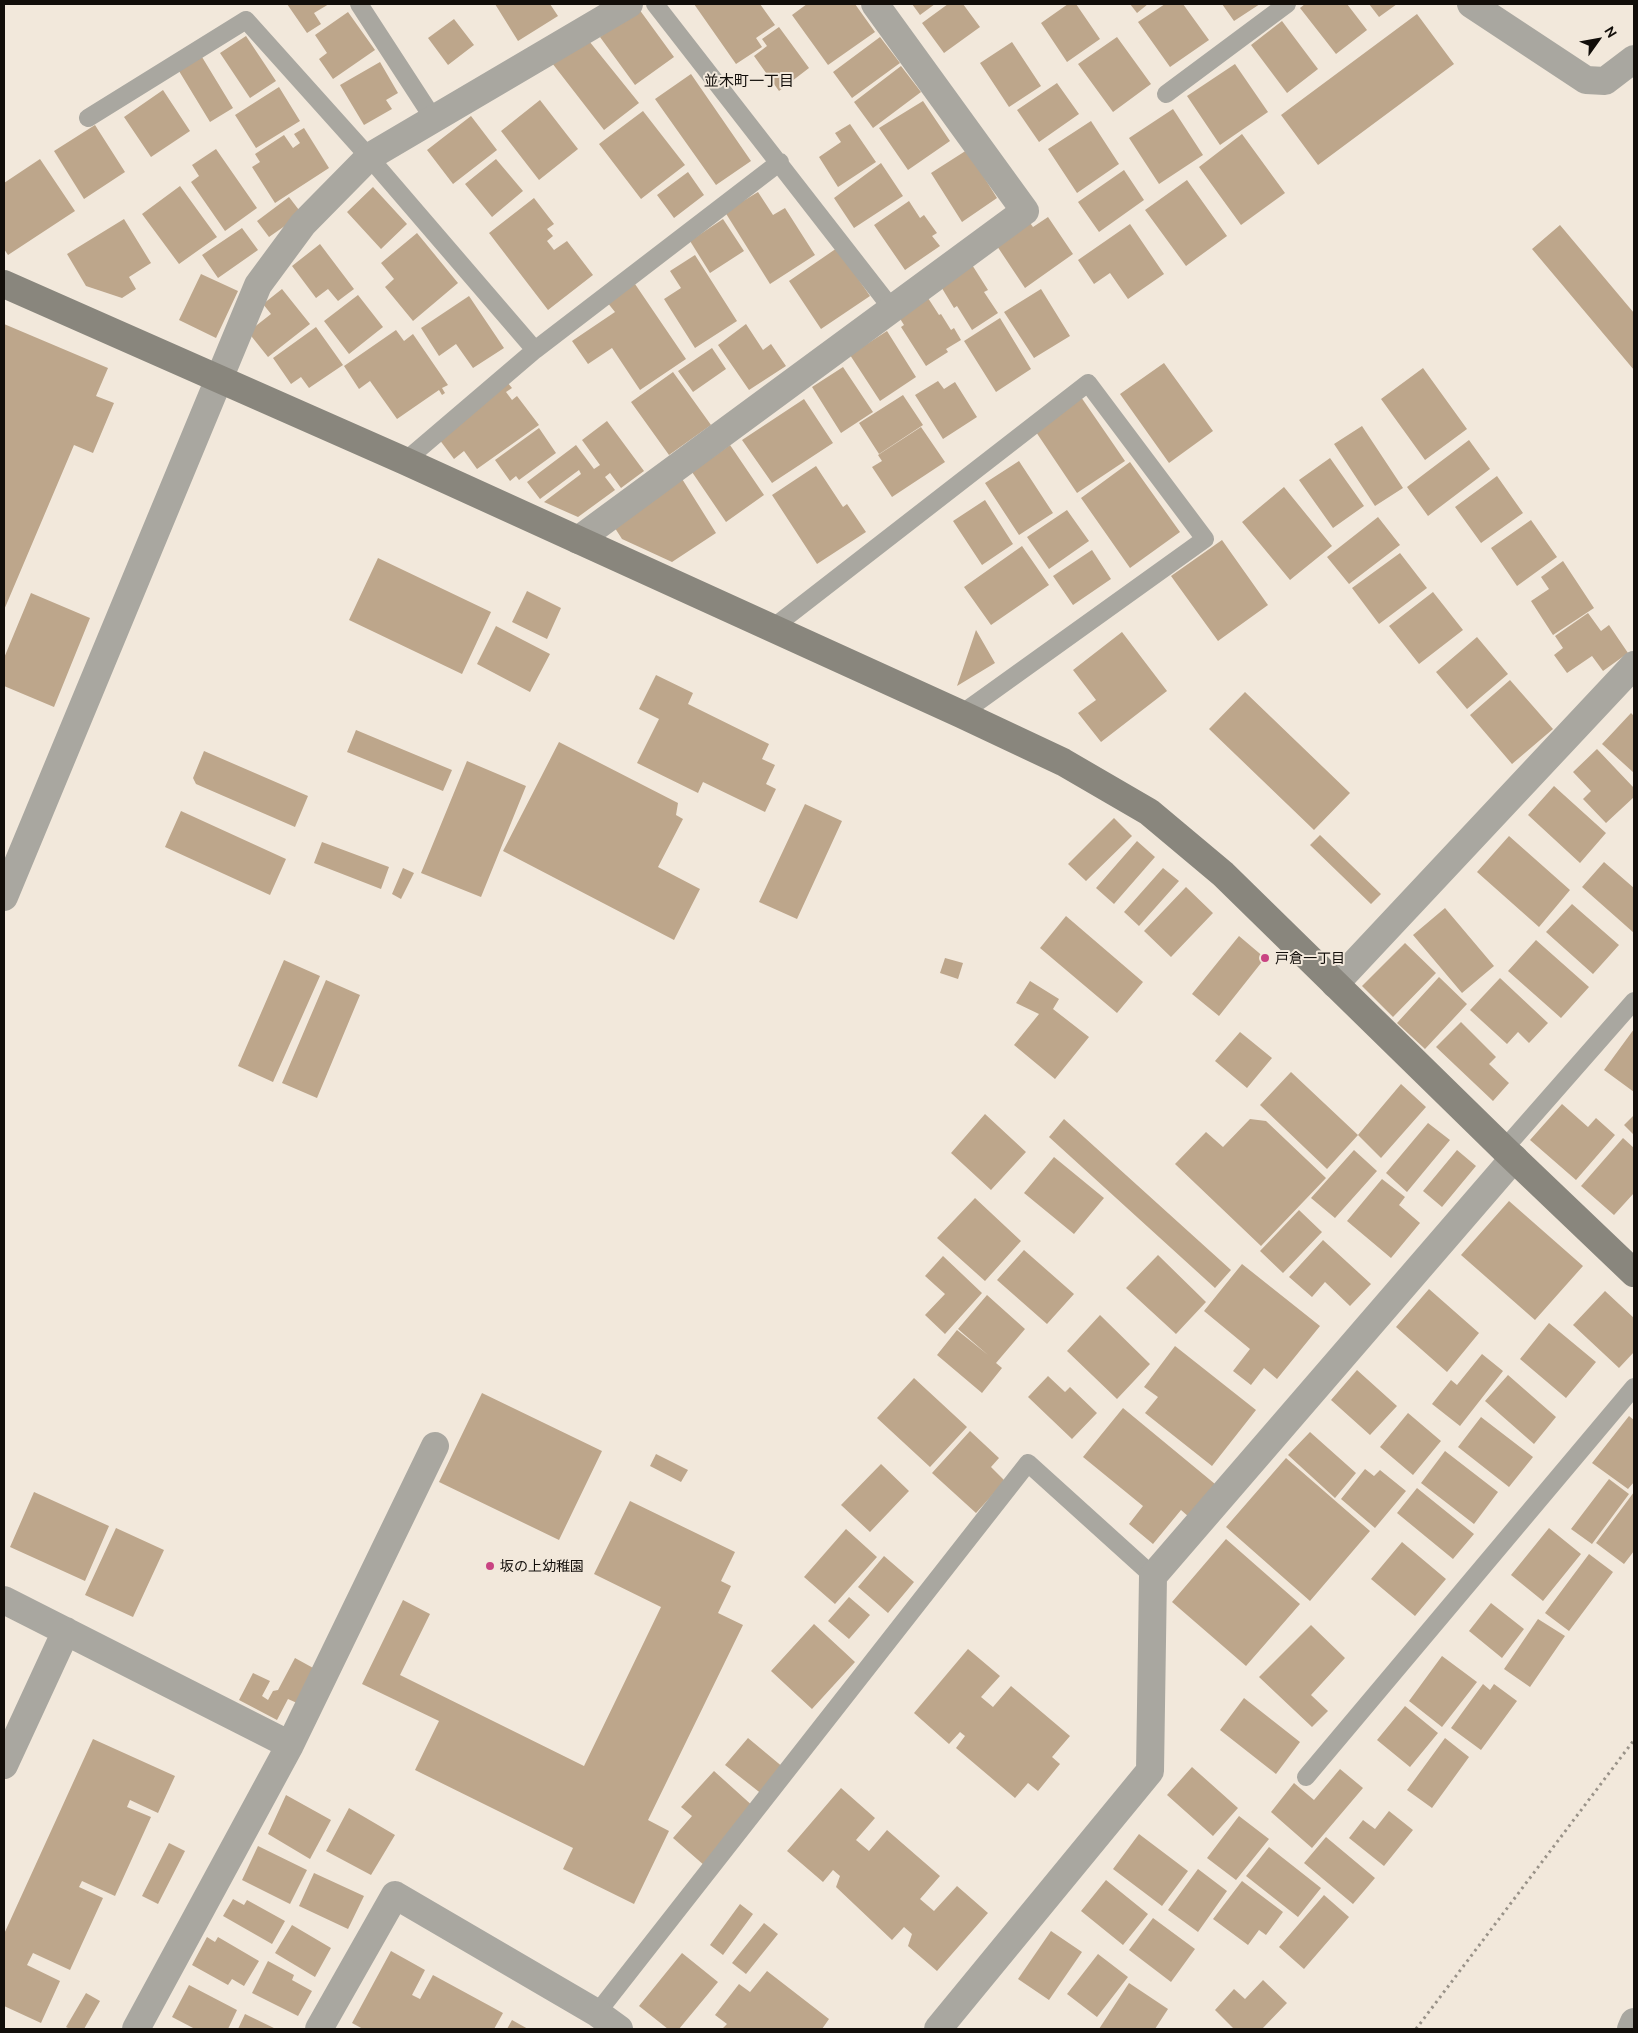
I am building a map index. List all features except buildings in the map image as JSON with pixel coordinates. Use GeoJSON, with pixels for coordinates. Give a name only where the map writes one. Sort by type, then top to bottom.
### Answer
{"type":"FeatureCollection","features":[{"type":"Feature","properties":{"kind":"street"},"geometry":{"type":"LineString","coordinates":[[4,897],[87,693],[258,285],[304,224],[369,157],[629,4]]}},
{"type":"Feature","properties":{"kind":"street"},"geometry":{"type":"LineString","coordinates":[[578,540],[1025,211],[875,4]]}},
{"type":"Feature","properties":{"kind":"street"},"geometry":{"type":"LineString","coordinates":[[1471,4],[1586,80],[1605,82],[1634,59]]}},
{"type":"Feature","properties":{"kind":"street"},"geometry":{"type":"LineString","coordinates":[[4,284],[405,461],[961,714],[1064,762],[1149,812],[1223,874],[1509,1154],[1634,1273]]}},
{"type":"Feature","properties":{"kind":"street"},"geometry":{"type":"LineString","coordinates":[[1335,984],[1634,665]]}},
{"type":"Feature","properties":{"kind":"street"},"geometry":{"type":"LineString","coordinates":[[938,2029],[1150,1771],[1154,1576],[1509,1154]]}},
{"type":"Feature","properties":{"kind":"street"},"geometry":{"type":"LineString","coordinates":[[136,2029],[290,1745],[434,1446]]}},
{"type":"Feature","properties":{"kind":"street"},"geometry":{"type":"LineString","coordinates":[[4,1600],[290,1745]]}},
{"type":"Feature","properties":{"kind":"street"},"geometry":{"type":"LineString","coordinates":[[4,1765],[66,1631]]}},
{"type":"Feature","properties":{"kind":"street"},"geometry":{"type":"LineString","coordinates":[[319,2029],[395,1895],[597,2013],[619,2029]]}},
{"type":"Feature","properties":{"kind":"street"},"geometry":{"type":"LineString","coordinates":[[1631,2029],[1634,2022]]}},
{"type":"Feature","properties":{"kind":"lane"},"geometry":{"type":"LineString","coordinates":[[359,4],[433,118]]}},
{"type":"Feature","properties":{"kind":"lane"},"geometry":{"type":"LineString","coordinates":[[655,4],[780,162],[893,310]]}},
{"type":"Feature","properties":{"kind":"lane"},"geometry":{"type":"LineString","coordinates":[[1166,94],[1287,4]]}},
{"type":"Feature","properties":{"kind":"lane"},"geometry":{"type":"LineString","coordinates":[[88,118],[246,20],[369,157],[536,350]]}},
{"type":"Feature","properties":{"kind":"lane"},"geometry":{"type":"LineString","coordinates":[[405,461],[536,350],[780,162]]}},
{"type":"Feature","properties":{"kind":"lane"},"geometry":{"type":"LineString","coordinates":[[771,629],[1088,383],[1205,540],[961,714]]}},
{"type":"Feature","properties":{"kind":"lane"},"geometry":{"type":"LineString","coordinates":[[1509,1154],[1634,1001]]}},
{"type":"Feature","properties":{"kind":"lane"},"geometry":{"type":"LineString","coordinates":[[1306,1778],[1634,1386]]}},
{"type":"Feature","properties":{"kind":"lane"},"geometry":{"type":"LineString","coordinates":[[597,2013],[1028,1463],[1154,1576]]}},
{"type":"Feature","properties":{"kind":"path"},"geometry":{"type":"LineString","coordinates":[[1416,2029],[1634,1740]]}},
{"type":"Feature","properties":{"kind":"place","name":"戸倉一丁目"},"geometry":{"type":"Point","coordinates":[1265,958]}},
{"type":"Feature","properties":{"kind":"place","name":"坂の上幼稚園"},"geometry":{"type":"Point","coordinates":[490,1566]}},
{"type":"Feature","properties":{"kind":"district","name":"並木町一丁目"},"geometry":{"type":"Point","coordinates":[749,81]}}]}
